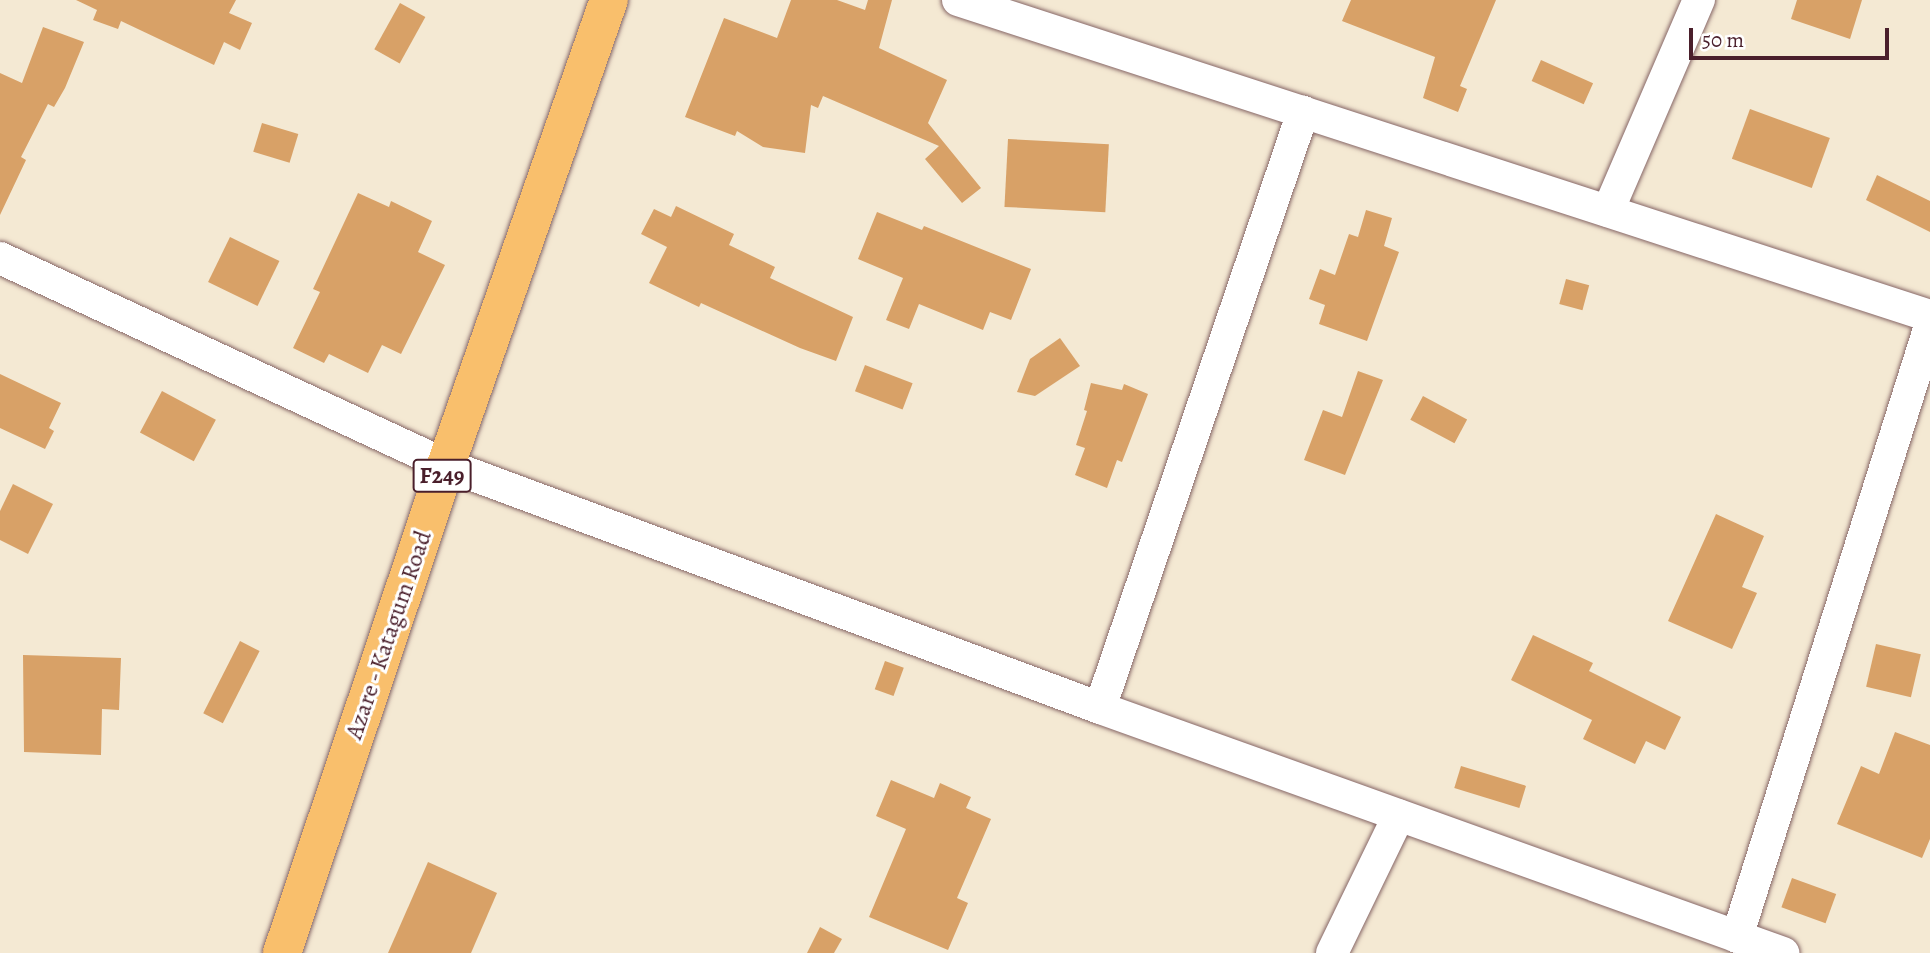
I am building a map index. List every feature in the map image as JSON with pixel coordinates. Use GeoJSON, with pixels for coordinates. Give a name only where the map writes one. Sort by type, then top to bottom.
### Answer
{"type":"FeatureCollection","features":[{"type":"Feature","properties":{"kind":"main road","name":"Azare - Katagum Road"},"geometry":{"type":"LineString","coordinates":[[282,953],[446,465],[609,0]]}},
{"type":"Feature","properties":{"kind":"street"},"geometry":{"type":"LineString","coordinates":[[958,0],[1930,316]]}},
{"type":"Feature","properties":{"kind":"street"},"geometry":{"type":"LineString","coordinates":[[1608,211],[1699,0]]}},
{"type":"Feature","properties":{"kind":"street"},"geometry":{"type":"LineString","coordinates":[[1100,708],[1303,112]]}},
{"type":"Feature","properties":{"kind":"street"},"geometry":{"type":"LineString","coordinates":[[0,258],[446,465],[1100,708],[1783,953]]}},
{"type":"Feature","properties":{"kind":"street"},"geometry":{"type":"LineString","coordinates":[[1737,936],[1930,326]]}},
{"type":"Feature","properties":{"kind":"street"},"geometry":{"type":"LineString","coordinates":[[1332,953],[1399,816]]}},
{"type":"Feature","properties":{"kind":"building"},"geometry":{"type":"Polygon","coordinates":[[[76,0],[236,0],[229,13],[252,23],[240,50],[224,42],[214,65],[121,21],[118,29],[93,20],[97,10],[76,0]]]}},
{"type":"Feature","properties":{"kind":"building"},"geometry":{"type":"Polygon","coordinates":[[[791,0],[837,0],[865,10],[868,0],[892,0],[879,48],[947,80],[928,123],[981,188],[962,203],[925,159],[939,146],[823,96],[818,108],[811,105],[805,153],[763,147],[737,131],[735,136],[685,117],[724,18],[777,38],[791,0]]]}},
{"type":"Feature","properties":{"kind":"building"},"geometry":{"type":"Polygon","coordinates":[[[1351,0],[1496,0],[1460,86],[1467,89],[1458,112],[1423,98],[1435,57],[1342,21],[1351,0]]]}},
{"type":"Feature","properties":{"kind":"building"},"geometry":{"type":"Polygon","coordinates":[[[1797,0],[1862,0],[1850,39],[1791,19],[1797,0]]]}},
{"type":"Feature","properties":{"kind":"building"},"geometry":{"type":"Polygon","coordinates":[[[400,3],[425,17],[400,63],[374,49],[400,3]]]}},
{"type":"Feature","properties":{"kind":"building"},"geometry":{"type":"Polygon","coordinates":[[[43,27],[84,42],[65,88],[54,107],[48,104],[21,157],[26,160],[0,215],[0,73],[22,83],[43,27]]]}},
{"type":"Feature","properties":{"kind":"building"},"geometry":{"type":"Polygon","coordinates":[[[1541,60],[1593,83],[1584,104],[1532,81],[1541,60]]]}},
{"type":"Feature","properties":{"kind":"building"},"geometry":{"type":"Polygon","coordinates":[[[1750,109],[1830,138],[1812,188],[1732,159],[1750,109]]]}},
{"type":"Feature","properties":{"kind":"building"},"geometry":{"type":"Polygon","coordinates":[[[262,123],[298,134],[290,163],[253,152],[262,123]]]}},
{"type":"Feature","properties":{"kind":"building"},"geometry":{"type":"Polygon","coordinates":[[[1008,139],[1109,144],[1105,212],[1004,207],[1008,139]]]}},
{"type":"Feature","properties":{"kind":"building"},"geometry":{"type":"Polygon","coordinates":[[[1877,175],[1930,201],[1930,232],[1866,200],[1877,175]]]}},
{"type":"Feature","properties":{"kind":"building"},"geometry":{"type":"Polygon","coordinates":[[[358,193],[389,207],[391,201],[432,221],[418,252],[445,265],[401,354],[382,345],[368,373],[329,354],[324,363],[293,348],[320,292],[313,289],[358,193]]]}},
{"type":"Feature","properties":{"kind":"building"},"geometry":{"type":"Polygon","coordinates":[[[676,206],[734,234],[729,245],[775,267],[770,278],[853,317],[836,361],[800,348],[701,303],[699,307],[649,283],[667,247],[641,234],[654,209],[671,217],[676,206]]]}},
{"type":"Feature","properties":{"kind":"building"},"geometry":{"type":"Polygon","coordinates":[[[1366,210],[1392,218],[1384,246],[1399,252],[1367,341],[1319,324],[1325,305],[1309,299],[1320,269],[1335,275],[1349,234],[1358,237],[1366,210]]]}},
{"type":"Feature","properties":{"kind":"building"},"geometry":{"type":"Polygon","coordinates":[[[877,212],[922,230],[924,226],[1031,269],[1011,320],[990,312],[983,330],[919,304],[909,329],[886,320],[903,278],[858,259],[877,212]]]}},
{"type":"Feature","properties":{"kind":"building"},"geometry":{"type":"Polygon","coordinates":[[[230,237],[279,261],[258,306],[208,282],[230,237]]]}},
{"type":"Feature","properties":{"kind":"building"},"geometry":{"type":"Polygon","coordinates":[[[1566,279],[1589,285],[1582,310],[1559,304],[1566,279]]]}},
{"type":"Feature","properties":{"kind":"building"},"geometry":{"type":"Polygon","coordinates":[[[1060,338],[1080,366],[1035,396],[1017,392],[1030,359],[1060,338]]]}},
{"type":"Feature","properties":{"kind":"building"},"geometry":{"type":"Polygon","coordinates":[[[865,365],[913,383],[903,409],[855,391],[865,365]]]}},
{"type":"Feature","properties":{"kind":"building"},"geometry":{"type":"Polygon","coordinates":[[[1358,371],[1383,380],[1345,475],[1304,460],[1323,410],[1342,417],[1358,371]]]}},
{"type":"Feature","properties":{"kind":"building"},"geometry":{"type":"Polygon","coordinates":[[[0,374],[61,403],[49,428],[54,431],[45,449],[0,428],[0,374]]]}},
{"type":"Feature","properties":{"kind":"building"},"geometry":{"type":"Polygon","coordinates":[[[1091,383],[1122,390],[1124,384],[1148,394],[1122,462],[1117,460],[1107,488],[1075,475],[1085,448],[1076,445],[1087,411],[1084,410],[1091,383]]]}},
{"type":"Feature","properties":{"kind":"building"},"geometry":{"type":"Polygon","coordinates":[[[162,391],[216,420],[194,461],[140,432],[162,391]]]}},
{"type":"Feature","properties":{"kind":"building"},"geometry":{"type":"Polygon","coordinates":[[[1423,396],[1467,419],[1454,443],[1410,420],[1423,396]]]}},
{"type":"Feature","properties":{"kind":"building"},"geometry":{"type":"Polygon","coordinates":[[[13,484],[53,504],[28,554],[0,540],[0,511],[13,484]]]}},
{"type":"Feature","properties":{"kind":"building"},"geometry":{"type":"Polygon","coordinates":[[[1716,514],[1764,536],[1742,587],[1757,593],[1732,649],[1668,621],[1716,514]]]}},
{"type":"Feature","properties":{"kind":"building"},"geometry":{"type":"Polygon","coordinates":[[[1533,635],[1593,663],[1589,671],[1681,717],[1665,750],[1646,741],[1635,764],[1583,739],[1592,720],[1511,680],[1533,635]]]}},
{"type":"Feature","properties":{"kind":"building"},"geometry":{"type":"Polygon","coordinates":[[[240,641],[260,651],[223,723],[203,713],[240,641]]]}},
{"type":"Feature","properties":{"kind":"building"},"geometry":{"type":"Polygon","coordinates":[[[1876,644],[1921,654],[1911,697],[1866,687],[1876,644]]]}},
{"type":"Feature","properties":{"kind":"building"},"geometry":{"type":"Polygon","coordinates":[[[23,655],[121,658],[119,710],[102,709],[101,755],[24,752],[23,655]]]}},
{"type":"Feature","properties":{"kind":"building"},"geometry":{"type":"Polygon","coordinates":[[[885,661],[904,668],[894,696],[875,689],[885,661]]]}},
{"type":"Feature","properties":{"kind":"building"},"geometry":{"type":"Polygon","coordinates":[[[1895,732],[1930,745],[1930,839],[1922,858],[1837,824],[1861,766],[1879,774],[1895,732]]]}},
{"type":"Feature","properties":{"kind":"building"},"geometry":{"type":"Polygon","coordinates":[[[1461,766],[1526,786],[1519,808],[1454,788],[1461,766]]]}},
{"type":"Feature","properties":{"kind":"building"},"geometry":{"type":"Polygon","coordinates":[[[891,780],[934,798],[940,783],[971,797],[966,808],[991,819],[957,898],[968,903],[948,950],[869,917],[906,829],[876,816],[891,780]]]}},
{"type":"Feature","properties":{"kind":"building"},"geometry":{"type":"Polygon","coordinates":[[[428,862],[497,893],[471,953],[388,953],[428,862]]]}},
{"type":"Feature","properties":{"kind":"building"},"geometry":{"type":"Polygon","coordinates":[[[1792,878],[1836,894],[1826,923],[1781,907],[1792,878]]]}},
{"type":"Feature","properties":{"kind":"building"},"geometry":{"type":"Polygon","coordinates":[[[820,927],[842,939],[834,953],[807,953],[820,927]]]}}]}
